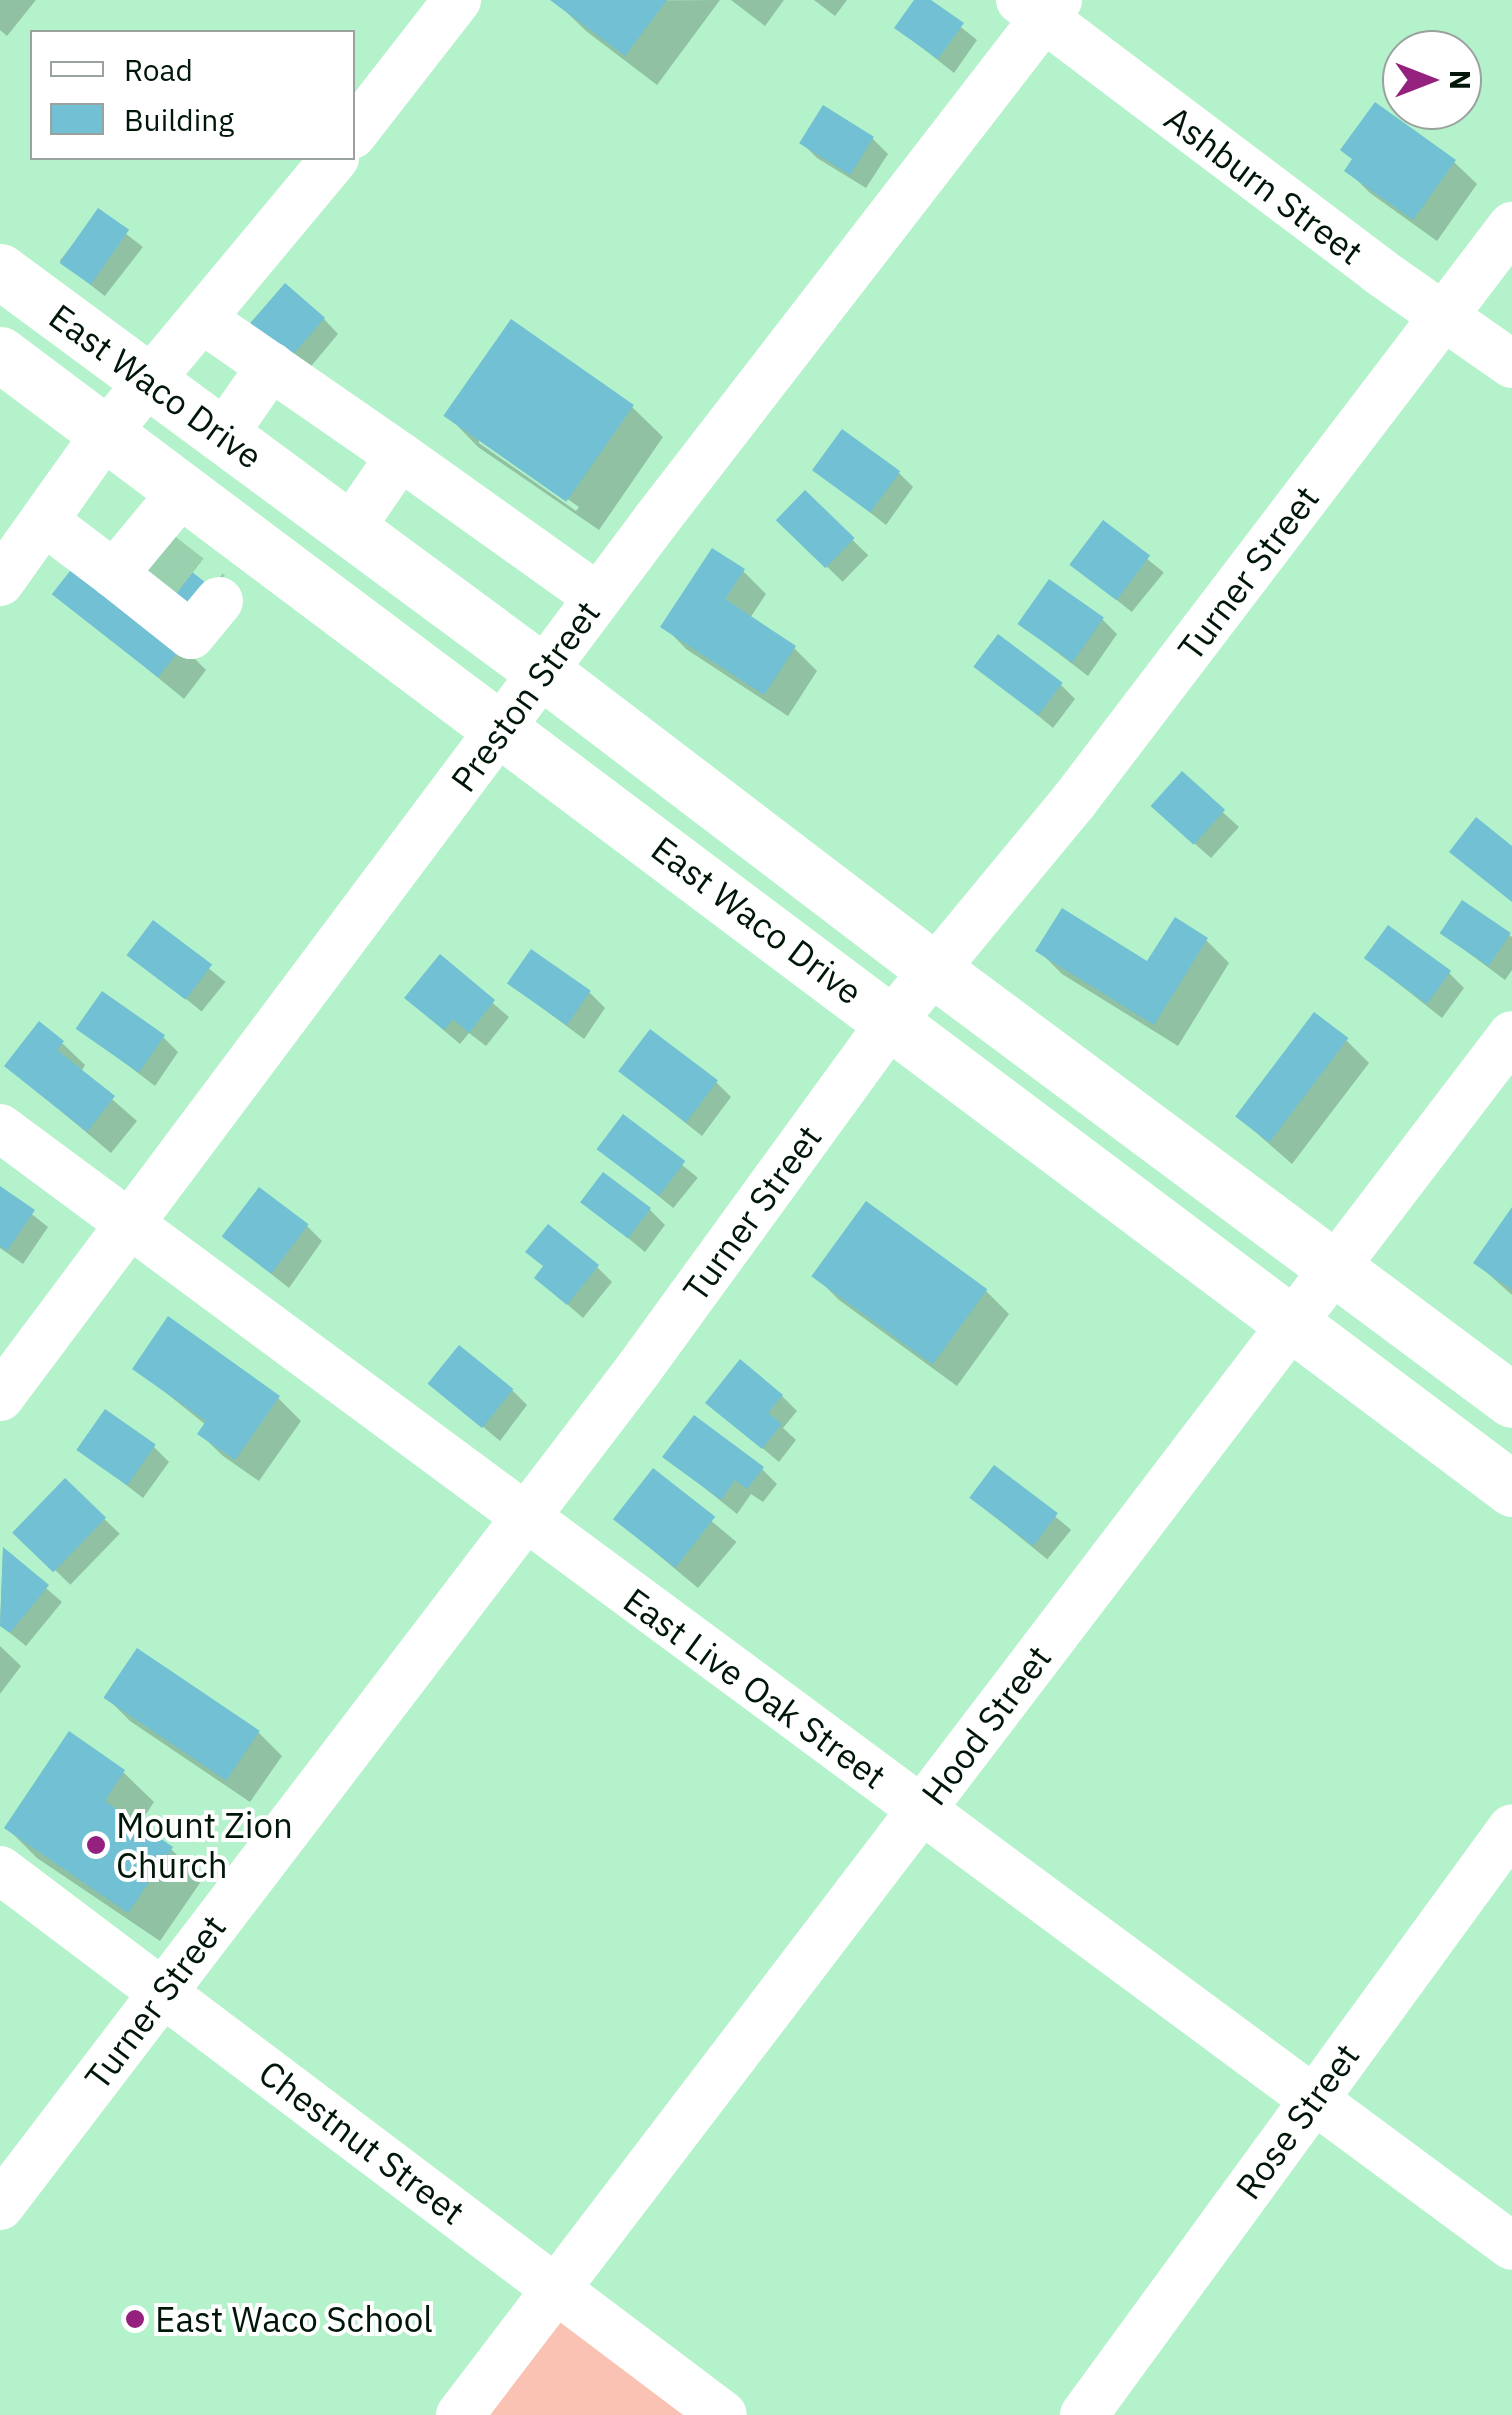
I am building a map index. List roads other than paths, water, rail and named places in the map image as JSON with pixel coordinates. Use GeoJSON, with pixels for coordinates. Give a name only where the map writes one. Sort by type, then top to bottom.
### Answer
{"type":"FeatureCollection","features":[{"type":"Feature","properties":{"kind":"main road","name":"East Waco Drive"},"geometry":{"type":"LineString","coordinates":[[0,271],[542,671],[934,970],[1512,1400]]}},
{"type":"Feature","properties":{"kind":"main road","name":"East Waco Drive"},"geometry":{"type":"LineString","coordinates":[[0,354],[1512,1489]]}},
{"type":"Feature","properties":{"kind":"street"},"geometry":{"type":"LineString","coordinates":[[355,131],[457,0]]}},
{"type":"Feature","properties":{"kind":"street","name":"Ashburn Street"},"geometry":{"type":"LineString","coordinates":[[1041,6],[1443,318],[1512,364]]}},
{"type":"Feature","properties":{"kind":"street","name":"Preston Street"},"geometry":{"type":"LineString","coordinates":[[0,1397],[1041,6]]}},
{"type":"Feature","properties":{"kind":"street"},"geometry":{"type":"LineString","coordinates":[[0,582],[106,433],[333,160]]}},
{"type":"Feature","properties":{"kind":"street","name":"Turner Street"},"geometry":{"type":"LineString","coordinates":[[0,2206],[525,1518],[892,1021],[1074,801],[1512,226]]}},
{"type":"Feature","properties":{"kind":"street"},"geometry":{"type":"LineString","coordinates":[[202,319],[598,597]]}},
{"type":"Feature","properties":{"kind":"street"},"geometry":{"type":"LineString","coordinates":[[223,436],[271,366]]}},
{"type":"Feature","properties":{"kind":"street"},"geometry":{"type":"LineString","coordinates":[[350,529],[400,456]]}},
{"type":"Feature","properties":{"kind":"street"},"geometry":{"type":"LineString","coordinates":[[136,554],[183,491]]}},
{"type":"Feature","properties":{"kind":"street"},"geometry":{"type":"LineString","coordinates":[[44,521],[136,554],[192,634],[215,598],[263,552]]}},
{"type":"Feature","properties":{"kind":"street","name":"Hood Street"},"geometry":{"type":"LineString","coordinates":[[460,2415],[1512,1035]]}},
{"type":"Feature","properties":{"kind":"street","name":"East Live Oak Street"},"geometry":{"type":"LineString","coordinates":[[0,1128],[1512,2246]]}},
{"type":"Feature","properties":{"kind":"street","name":"Rose Street"},"geometry":{"type":"LineString","coordinates":[[1084,2415],[1512,1828]]}},
{"type":"Feature","properties":{"kind":"street","name":"Chestnut Street"},"geometry":{"type":"LineString","coordinates":[[0,1870],[723,2415]]}},
{"type":"Feature","properties":{"kind":"tunnel"},"geometry":{"type":"LineString","coordinates":[[151,548],[210,594]]}},
{"type":"Feature","properties":{"kind":"place","name":"Mount Zion Church"},"geometry":{"type":"Point","coordinates":[96,1845]}},
{"type":"Feature","properties":{"kind":"place","name":"East Waco School"},"geometry":{"type":"Point","coordinates":[135,2319]}}]}
